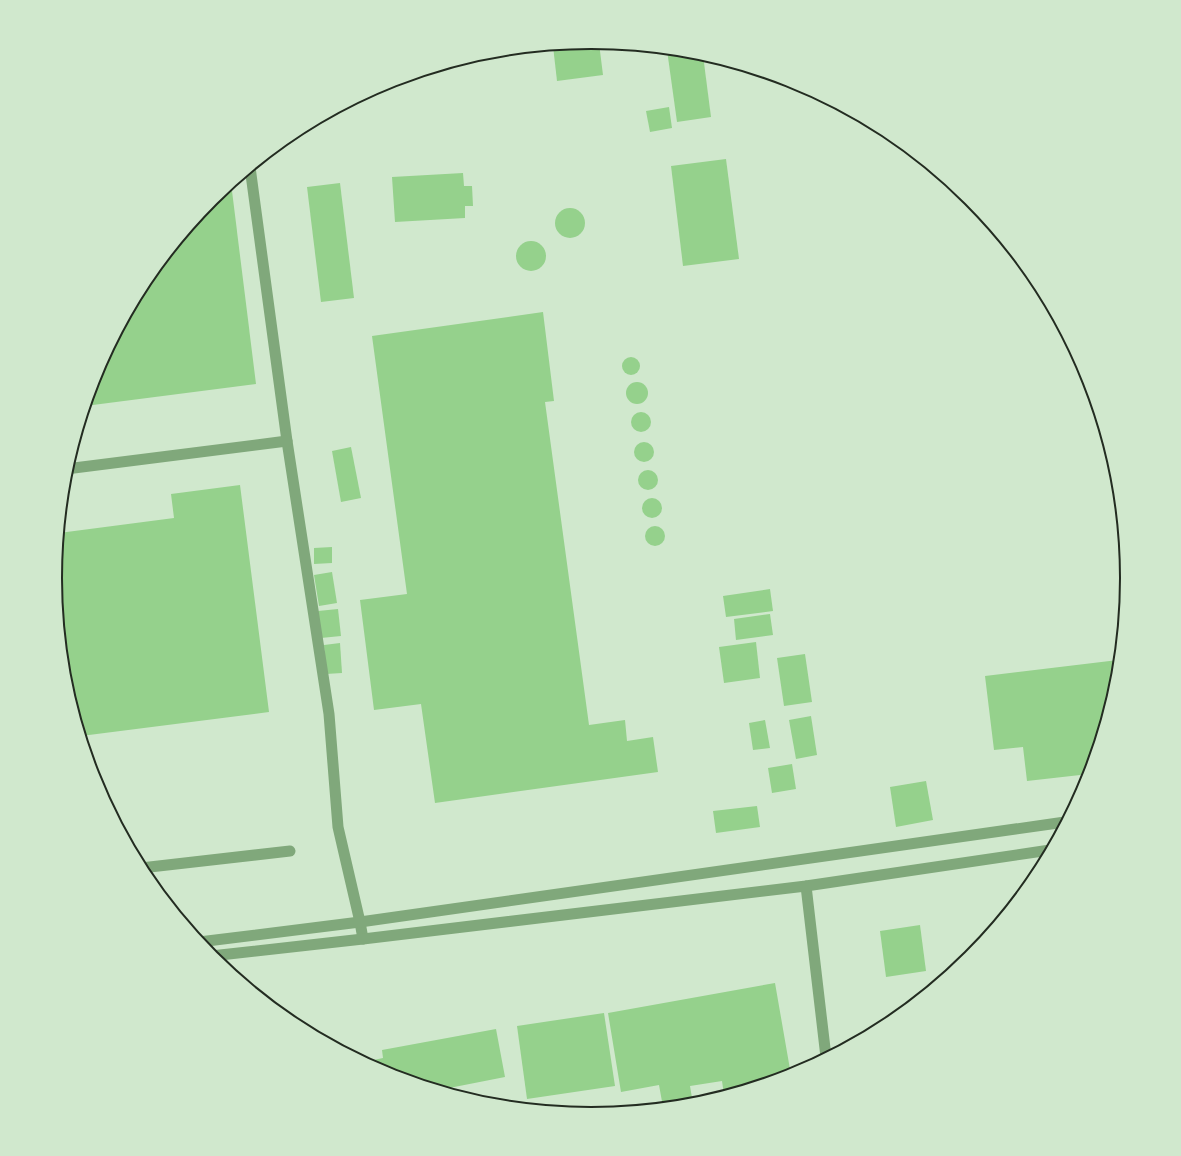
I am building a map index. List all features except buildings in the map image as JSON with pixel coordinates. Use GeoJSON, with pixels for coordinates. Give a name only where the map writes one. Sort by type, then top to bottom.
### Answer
{"type":"FeatureCollection","features":[{"type":"Feature","properties":{"kind":"street"},"geometry":{"type":"LineString","coordinates":[[251,173],[287,441],[329,714],[338,827],[360,922],[362,939]]}},
{"type":"Feature","properties":{"kind":"street"},"geometry":{"type":"LineString","coordinates":[[74,468],[287,441]]}},
{"type":"Feature","properties":{"kind":"street"},"geometry":{"type":"LineString","coordinates":[[206,941],[360,922],[1059,823]]}},
{"type":"Feature","properties":{"kind":"street"},"geometry":{"type":"LineString","coordinates":[[148,867],[290,851]]}},
{"type":"Feature","properties":{"kind":"street"},"geometry":{"type":"LineString","coordinates":[[219,955],[806,886],[1044,851]]}},
{"type":"Feature","properties":{"kind":"street"},"geometry":{"type":"LineString","coordinates":[[806,886],[825,1051]]}}]}
